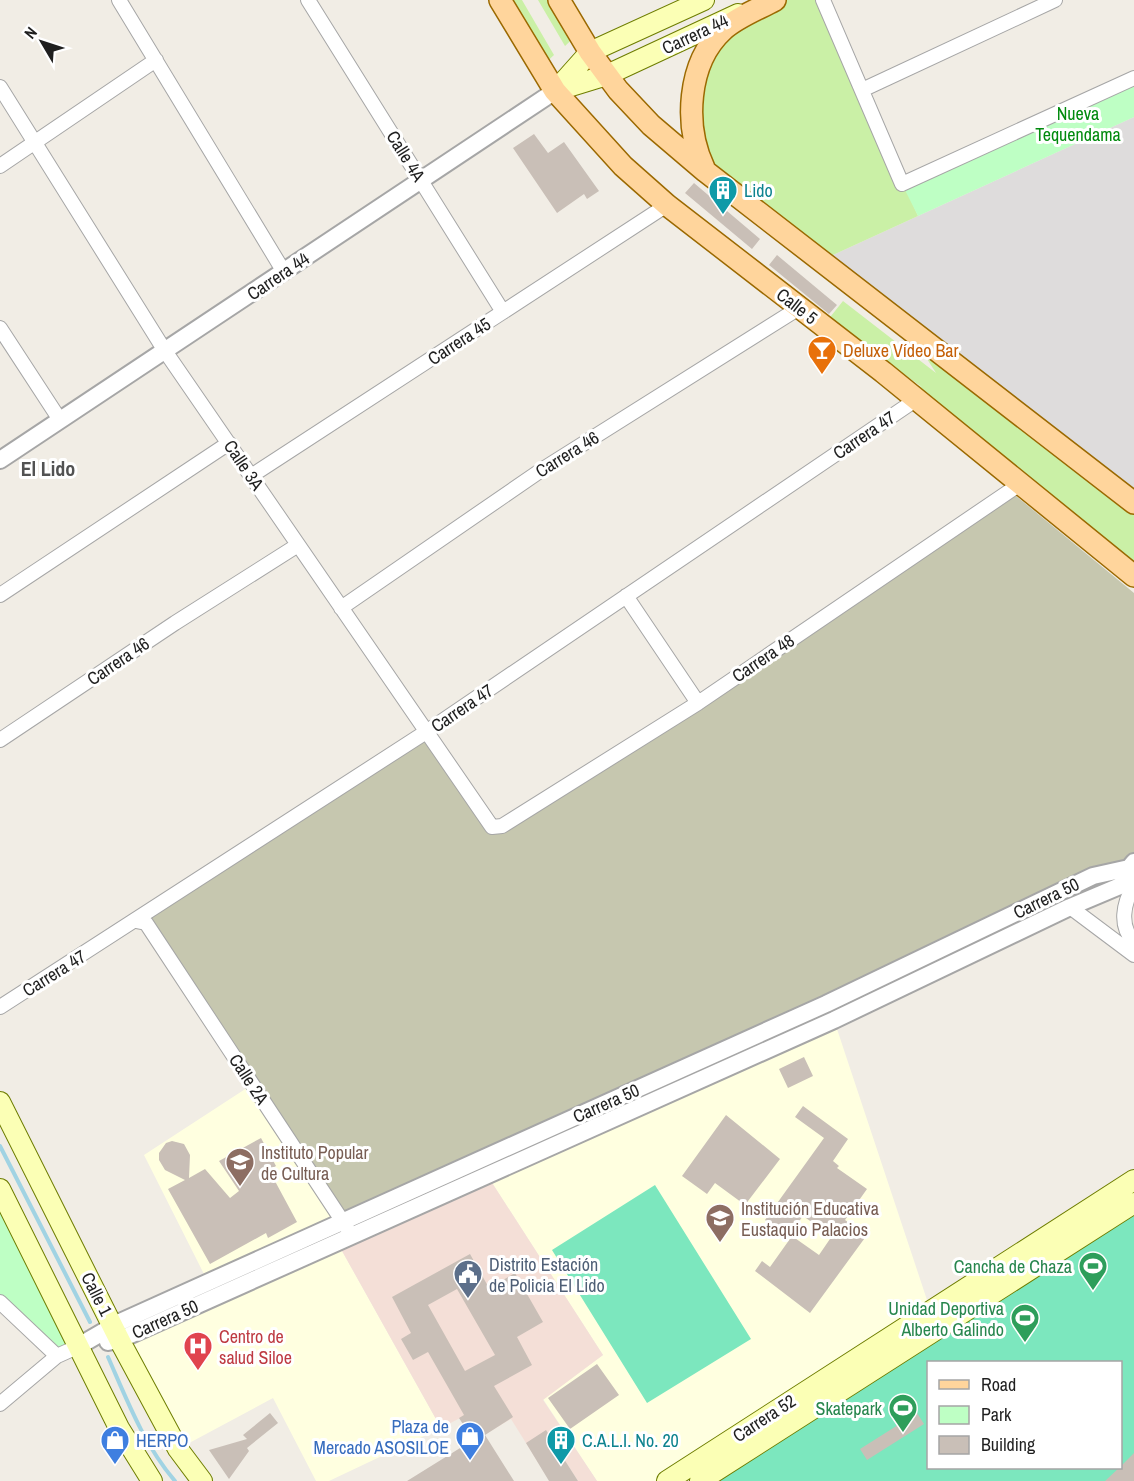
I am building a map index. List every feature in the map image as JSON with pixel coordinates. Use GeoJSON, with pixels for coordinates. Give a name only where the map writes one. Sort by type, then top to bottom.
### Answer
{"type":"FeatureCollection","features":[{"type":"Feature","properties":{"kind":"main road","name":"Calle 5"},"geometry":{"type":"LineString","coordinates":[[500,0],[555,91],[595,138],[667,205],[917,399],[1134,576]]}},
{"type":"Feature","properties":{"kind":"main road"},"geometry":{"type":"LineString","coordinates":[[559,0],[590,52],[651,125],[705,171],[1134,503]]}},
{"type":"Feature","properties":{"kind":"main road","name":"Carrera 44"},"geometry":{"type":"LineString","coordinates":[[555,91],[590,52],[704,0]]}},
{"type":"Feature","properties":{"kind":"main road","name":"Carrera 44"},"geometry":{"type":"LineString","coordinates":[[555,91],[607,75],[766,0]]}},
{"type":"Feature","properties":{"kind":"main road"},"geometry":{"type":"LineString","coordinates":[[705,171],[697,152],[692,124],[692,98],[701,66],[723,29],[775,0]]}},
{"type":"Feature","properties":{"kind":"main road","name":"Calle 1"},"geometry":{"type":"LineString","coordinates":[[0,1102],[116,1333],[178,1449],[202,1481]]}},
{"type":"Feature","properties":{"kind":"main road","name":"Carrera 52"},"geometry":{"type":"LineString","coordinates":[[667,1481],[1134,1180]]}},
{"type":"Feature","properties":{"kind":"main road"},"geometry":{"type":"LineString","coordinates":[[0,1189],[119,1428],[152,1481]]}},
{"type":"Feature","properties":{"kind":"main road","name":"Carrera 52"},"geometry":{"type":"LineString","coordinates":[[700,1481],[1134,1203]]}},
{"type":"Feature","properties":{"kind":"street"},"geometry":{"type":"LineString","coordinates":[[119,0],[284,272]]}},
{"type":"Feature","properties":{"kind":"street","name":"Calle 4A"},"geometry":{"type":"LineString","coordinates":[[308,0],[503,312]]}},
{"type":"Feature","properties":{"kind":"street"},"geometry":{"type":"LineString","coordinates":[[823,0],[902,184],[1134,78]]}},
{"type":"Feature","properties":{"kind":"street"},"geometry":{"type":"LineString","coordinates":[[862,90],[1054,0]]}},
{"type":"Feature","properties":{"kind":"street"},"geometry":{"type":"LineString","coordinates":[[0,165],[156,60]]}},
{"type":"Feature","properties":{"kind":"street","name":"Calle 3A"},"geometry":{"type":"LineString","coordinates":[[0,87],[165,351],[488,824],[492,827],[502,826]]}},
{"type":"Feature","properties":{"kind":"street","name":"Carrera 44"},"geometry":{"type":"LineString","coordinates":[[0,460],[555,91]]}},
{"type":"Feature","properties":{"kind":"street","name":"Carrera 45"},"geometry":{"type":"LineString","coordinates":[[251,476],[667,205]]}},
{"type":"Feature","properties":{"kind":"street","name":"Carrera 46"},"geometry":{"type":"LineString","coordinates":[[341,608],[540,471],[799,308]]}},
{"type":"Feature","properties":{"kind":"street"},"geometry":{"type":"LineString","coordinates":[[0,328],[60,420]]}},
{"type":"Feature","properties":{"kind":"street","name":"Carrera 47"},"geometry":{"type":"LineString","coordinates":[[0,1007],[144,919],[288,820],[426,732],[917,399]]}},
{"type":"Feature","properties":{"kind":"street"},"geometry":{"type":"LineString","coordinates":[[0,595],[229,443]]}},
{"type":"Feature","properties":{"kind":"street","name":"Carrera 48"},"geometry":{"type":"LineString","coordinates":[[502,826],[698,703],[1020,484]]}},
{"type":"Feature","properties":{"kind":"street","name":"Carrera 46"},"geometry":{"type":"LineString","coordinates":[[0,740],[175,623],[298,545]]}},
{"type":"Feature","properties":{"kind":"street"},"geometry":{"type":"LineString","coordinates":[[626,596],[698,703]]}},
{"type":"Feature","properties":{"kind":"street","name":"Carrera 50"},"geometry":{"type":"LineString","coordinates":[[116,1333],[342,1220],[826,1004],[1093,876],[1129,868],[1134,862]]}},
{"type":"Feature","properties":{"kind":"street","name":"Carrera 50"},"geometry":{"type":"LineString","coordinates":[[0,1404],[57,1356],[352,1235],[824,1024],[1070,907],[1134,880]]}},
{"type":"Feature","properties":{"kind":"street"},"geometry":{"type":"LineString","coordinates":[[1134,885],[1126,902],[1124,926],[1134,942]]}},
{"type":"Feature","properties":{"kind":"street"},"geometry":{"type":"LineString","coordinates":[[1070,907],[1134,955]]}},
{"type":"Feature","properties":{"kind":"street","name":"Calle 2A"},"geometry":{"type":"LineString","coordinates":[[144,919],[352,1235]]}},
{"type":"Feature","properties":{"kind":"street"},"geometry":{"type":"LineString","coordinates":[[0,1302],[57,1356]]}},
{"type":"Feature","properties":{"kind":"shaded area"},"geometry":{"type":"Polygon","coordinates":[[[1134,117],[1134,499],[822,260],[1134,117]]]}},
{"type":"Feature","properties":{"kind":"shaded area"},"geometry":{"type":"Polygon","coordinates":[[[1010,491],[1134,593],[1134,862],[342,1220],[146,919],[426,732],[488,824],[502,826],[1010,491]]]}},
{"type":"Feature","properties":{"kind":"shaded area","name":"Institución Educativa Eustaquio Palacios"},"geometry":{"type":"Polygon","coordinates":[[[834,1020],[931,1312],[667,1481],[597,1481],[543,1399],[603,1355],[487,1175],[834,1020]]]}},
{"type":"Feature","properties":{"kind":"shaded area","name":"Instituto Popular de Cultura"},"geometry":{"type":"Polygon","coordinates":[[[253,1084],[342,1220],[208,1282],[144,1155],[253,1084]]]}},
{"type":"Feature","properties":{"kind":"shaded area","name":"Distrito Estación de Policia El Lido"},"geometry":{"type":"Polygon","coordinates":[[[487,1175],[603,1355],[543,1400],[597,1481],[578,1481],[564,1459],[544,1472],[511,1419],[474,1441],[460,1418],[441,1428],[337,1242],[487,1175]]]}},
{"type":"Feature","properties":{"kind":"shaded area"},"geometry":{"type":"Polygon","coordinates":[[[337,1242],[441,1428],[329,1481],[316,1481],[273,1398],[178,1449],[119,1340],[337,1242]]]}},
{"type":"Feature","properties":{"kind":"green space"},"geometry":{"type":"Polygon","coordinates":[[[500,0],[522,0],[554,55],[540,68],[500,0]]]}},
{"type":"Feature","properties":{"kind":"green space"},"geometry":{"type":"Polygon","coordinates":[[[538,0],[559,0],[579,33],[565,46],[538,0]]]}},
{"type":"Feature","properties":{"kind":"green space"},"geometry":{"type":"Polygon","coordinates":[[[775,0],[823,0],[918,216],[822,260],[699,158],[704,58],[775,0]]]}},
{"type":"Feature","properties":{"kind":"green space","name":"Nueva Tequendama"},"geometry":{"type":"Polygon","coordinates":[[[1134,78],[1134,117],[918,216],[902,184],[1134,78]]]}},
{"type":"Feature","properties":{"kind":"green space"},"geometry":{"type":"Polygon","coordinates":[[[843,301],[936,373],[906,326],[1134,503],[1134,576],[883,372],[922,387],[827,321],[843,301]]]}},
{"type":"Feature","properties":{"kind":"green space"},"geometry":{"type":"Polygon","coordinates":[[[655,1185],[751,1339],[647,1403],[552,1250],[655,1185]]]}},
{"type":"Feature","properties":{"kind":"green space"},"geometry":{"type":"Polygon","coordinates":[[[0,1189],[77,1347],[57,1356],[0,1302],[0,1189]]]}},
{"type":"Feature","properties":{"kind":"green space","name":"Unidad Deportiva Alberto Galindo"},"geometry":{"type":"Polygon","coordinates":[[[1134,1203],[1134,1481],[700,1481],[1134,1203]]]}},
{"type":"Feature","properties":{"kind":"building"},"geometry":{"type":"Polygon","coordinates":[[[534,134],[548,153],[564,142],[599,191],[587,199],[584,194],[557,213],[513,148],[534,134]]]}},
{"type":"Feature","properties":{"kind":"building","name":"Lido"},"geometry":{"type":"Polygon","coordinates":[[[694,183],[760,239],[752,249],[685,193],[694,183]]]}},
{"type":"Feature","properties":{"kind":"building"},"geometry":{"type":"Polygon","coordinates":[[[777,255],[837,305],[829,314],[769,265],[777,255]]]}},
{"type":"Feature","properties":{"kind":"building"},"geometry":{"type":"Polygon","coordinates":[[[804,1057],[813,1076],[788,1088],[779,1069],[804,1057]]]}},
{"type":"Feature","properties":{"kind":"building"},"geometry":{"type":"Polygon","coordinates":[[[803,1106],[848,1139],[833,1161],[839,1166],[837,1168],[867,1189],[845,1220],[867,1235],[810,1313],[755,1271],[762,1261],[770,1267],[792,1236],[819,1255],[832,1236],[803,1216],[788,1236],[765,1220],[824,1138],[795,1117],[803,1106]]]}},
{"type":"Feature","properties":{"kind":"building"},"geometry":{"type":"Polygon","coordinates":[[[726,1115],[780,1159],[745,1205],[715,1183],[707,1194],[682,1176],[726,1115]]]}},
{"type":"Feature","properties":{"kind":"building"},"geometry":{"type":"Polygon","coordinates":[[[261,1138],[276,1166],[269,1170],[297,1222],[268,1238],[266,1233],[210,1264],[168,1189],[185,1180],[165,1170],[159,1160],[159,1153],[166,1143],[172,1141],[184,1144],[190,1155],[189,1178],[205,1169],[230,1198],[239,1191],[219,1161],[261,1138]]]}},
{"type":"Feature","properties":{"kind":"building"},"geometry":{"type":"Polygon","coordinates":[[[470,1254],[489,1288],[515,1273],[543,1322],[517,1337],[532,1365],[494,1386],[513,1417],[485,1435],[514,1481],[407,1481],[473,1440],[459,1418],[464,1415],[428,1352],[413,1360],[401,1339],[411,1333],[392,1297],[470,1254]],[[457,1289],[428,1305],[465,1371],[495,1355],[457,1289]]]}},
{"type":"Feature","properties":{"kind":"building"},"geometry":{"type":"Polygon","coordinates":[[[597,1364],[619,1395],[570,1429],[548,1398],[597,1364]]]}},
{"type":"Feature","properties":{"kind":"building"},"geometry":{"type":"Polygon","coordinates":[[[270,1413],[278,1423],[247,1448],[249,1451],[229,1479],[209,1450],[247,1439],[243,1435],[270,1413]]]}},
{"type":"Feature","properties":{"kind":"building"},"geometry":{"type":"Polygon","coordinates":[[[917,1413],[924,1424],[867,1460],[860,1449],[917,1413]]]}},
{"type":"Feature","properties":{"kind":"building"},"geometry":{"type":"Polygon","coordinates":[[[546,1430],[578,1481],[549,1481],[526,1443],[546,1430]]]}},
{"type":"Feature","properties":{"kind":"building"},"geometry":{"type":"Polygon","coordinates":[[[1134,1453],[1134,1481],[1105,1481],[1118,1469],[1122,1469],[1122,1465],[1134,1453]]]}},
{"type":"Feature","properties":{"kind":"waterway"},"geometry":{"type":"LineString","coordinates":[[0,1146],[90,1322]]}},
{"type":"Feature","properties":{"kind":"waterway"},"geometry":{"type":"LineString","coordinates":[[108,1357],[145,1437],[175,1481]]}},
{"type":"Feature","properties":{"kind":"place","name":"Lido"},"geometry":{"type":"Point","coordinates":[723,216]}},
{"type":"Feature","properties":{"kind":"place","name":"Deluxe Vídeo Bar"},"geometry":{"type":"Point","coordinates":[822,376]}},
{"type":"Feature","properties":{"kind":"place","name":"Instituto Popular de Cultura"},"geometry":{"type":"Point","coordinates":[240,1188]}},
{"type":"Feature","properties":{"kind":"place","name":"Institución Educativa Eustaquio Palacios"},"geometry":{"type":"Point","coordinates":[720,1244]}},
{"type":"Feature","properties":{"kind":"place","name":"Cancha de Chaza"},"geometry":{"type":"Point","coordinates":[1093,1292]}},
{"type":"Feature","properties":{"kind":"place","name":"Distrito Estación de Policia El Lido"},"geometry":{"type":"Point","coordinates":[468,1300]}},
{"type":"Feature","properties":{"kind":"place","name":"Unidad Deportiva Alberto Galindo"},"geometry":{"type":"Point","coordinates":[1025,1344]}},
{"type":"Feature","properties":{"kind":"place","name":"Centro de salud Siloe"},"geometry":{"type":"Point","coordinates":[198,1372]}},
{"type":"Feature","properties":{"kind":"place","name":"Skatepark"},"geometry":{"type":"Point","coordinates":[903,1434]}},
{"type":"Feature","properties":{"kind":"place","name":"Plaza de Mercado ASOSILOE"},"geometry":{"type":"Point","coordinates":[470,1462]}},
{"type":"Feature","properties":{"kind":"place","name":"HERPO"},"geometry":{"type":"Point","coordinates":[115,1466]}},
{"type":"Feature","properties":{"kind":"place","name":"C.A.L.I. No. 20"},"geometry":{"type":"Point","coordinates":[561,1466]}},
{"type":"Feature","properties":{"kind":"district","name":"El Lido"},"geometry":{"type":"Point","coordinates":[48,468]}}]}
